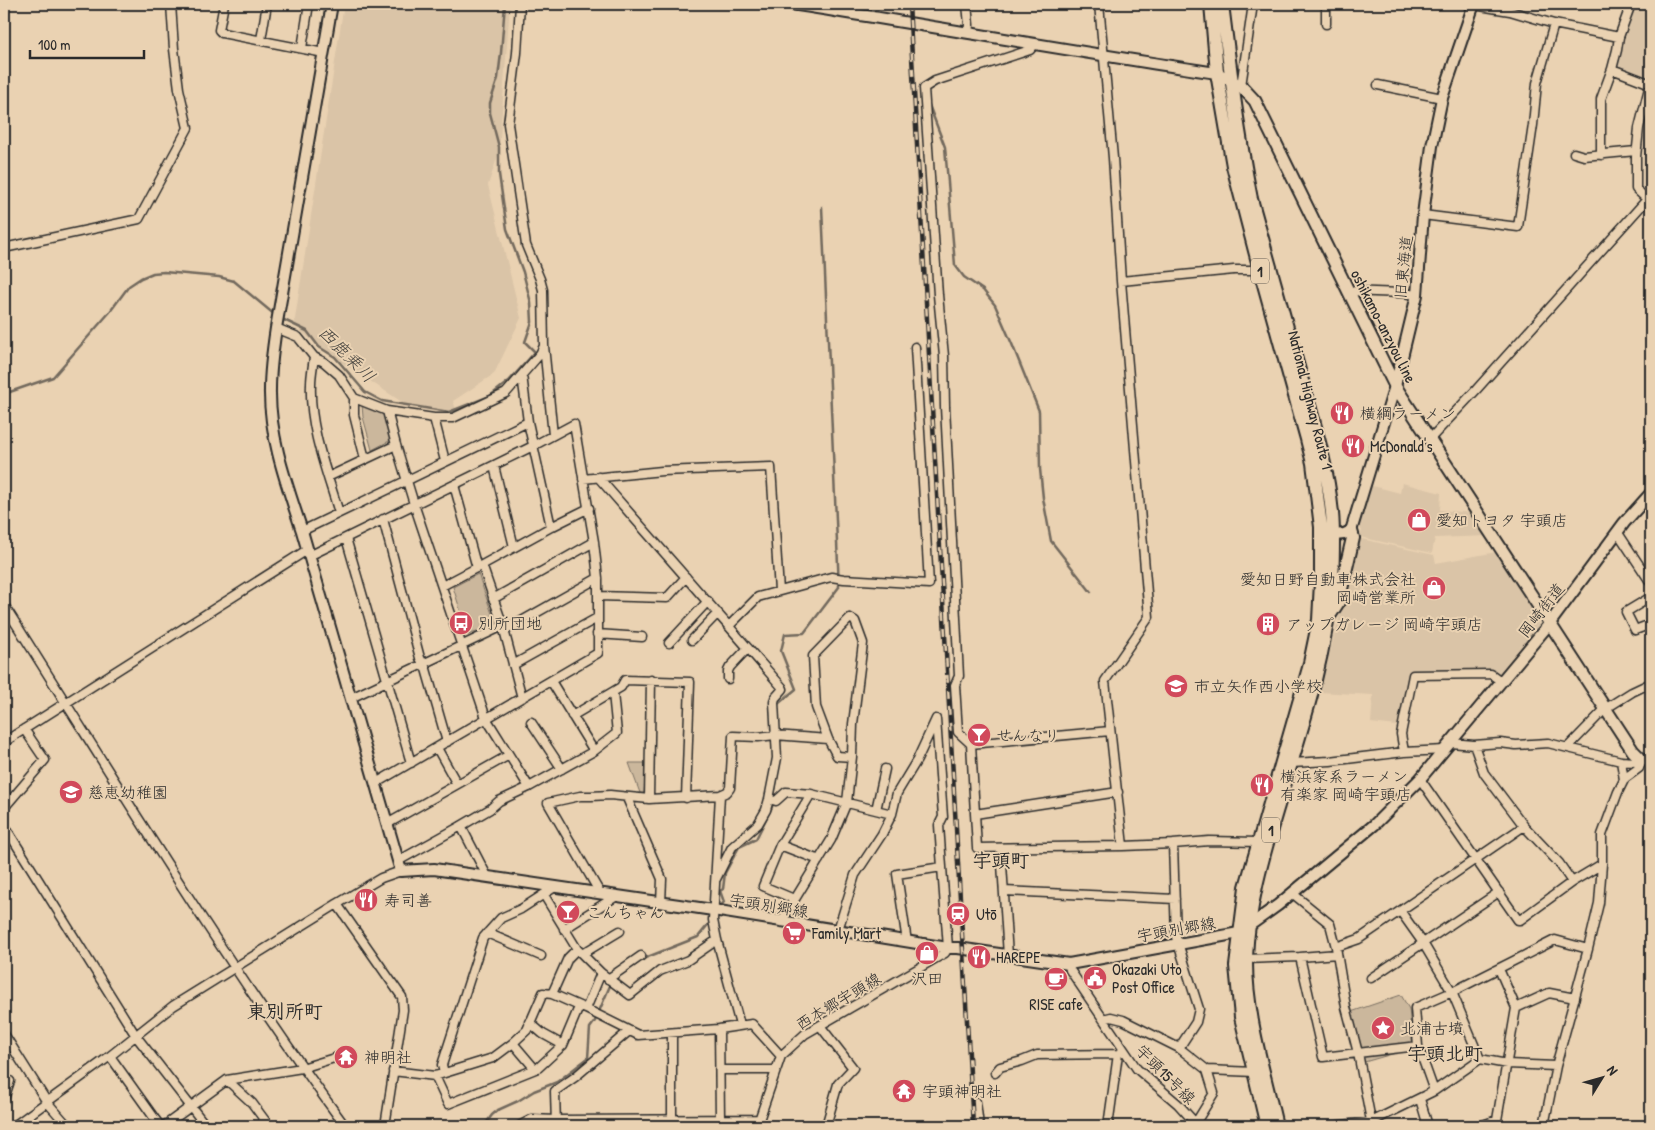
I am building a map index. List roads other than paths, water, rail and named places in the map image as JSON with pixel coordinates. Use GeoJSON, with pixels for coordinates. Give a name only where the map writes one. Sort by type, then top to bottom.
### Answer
{"type":"FeatureCollection","features":[{"type":"Feature","properties":{"kind":"highway","name":"National Highway Route 1"},"geometry":{"type":"LineString","coordinates":[[1211,4],[1217,73],[1233,166],[1307,439],[1327,536],[1332,580],[1328,618],[1316,675],[1267,843],[1236,966],[1241,1017],[1267,1126]]}},
{"type":"Feature","properties":{"kind":"highway","name":"National Highway Route 1"},"geometry":{"type":"LineString","coordinates":[[1222,4],[1237,84],[1244,164],[1318,434],[1330,495],[1319,620],[1309,668],[1246,887],[1244,929],[1250,1009],[1276,1126]]}},
{"type":"Feature","properties":{"kind":"highway"},"geometry":{"type":"LineString","coordinates":[[1328,618],[1338,602],[1353,538],[1351,531]]}},
{"type":"Feature","properties":{"kind":"main road","name":"oshikamo-anzyou line"},"geometry":{"type":"LineString","coordinates":[[1217,73],[1237,84],[1255,100],[1395,386],[1633,751],[1647,760]]}},
{"type":"Feature","properties":{"kind":"street"},"geometry":{"type":"LineString","coordinates":[[4,248],[139,219],[188,128],[179,89],[174,49],[172,4]]}},
{"type":"Feature","properties":{"kind":"street"},"geometry":{"type":"LineString","coordinates":[[224,4],[219,30],[222,33],[324,53]]}},
{"type":"Feature","properties":{"kind":"street"},"geometry":{"type":"LineString","coordinates":[[261,40],[267,4]]}},
{"type":"Feature","properties":{"kind":"street"},"geometry":{"type":"LineString","coordinates":[[302,48],[309,4]]}},
{"type":"Feature","properties":{"kind":"street"},"geometry":{"type":"LineString","coordinates":[[332,4],[276,328],[270,390],[272,420],[278,453],[400,866]]}},
{"type":"Feature","properties":{"kind":"street"},"geometry":{"type":"LineString","coordinates":[[520,4],[517,53],[508,124],[526,245],[543,290],[544,346],[553,435]]}},
{"type":"Feature","properties":{"kind":"street"},"geometry":{"type":"LineString","coordinates":[[791,4],[1217,73]]}},
{"type":"Feature","properties":{"kind":"street"},"geometry":{"type":"LineString","coordinates":[[967,4],[968,32]]}},
{"type":"Feature","properties":{"kind":"street"},"geometry":{"type":"LineString","coordinates":[[1099,4],[1149,617],[1105,681],[1123,846]]}},
{"type":"Feature","properties":{"kind":"street"},"geometry":{"type":"LineString","coordinates":[[1237,84],[1253,4]]}},
{"type":"Feature","properties":{"kind":"street"},"geometry":{"type":"LineString","coordinates":[[1326,4],[1326,24]]}},
{"type":"Feature","properties":{"kind":"street"},"geometry":{"type":"LineString","coordinates":[[1474,4],[1510,11],[1554,24],[1619,37]]}},
{"type":"Feature","properties":{"kind":"street","name":"旧東海道"},"geometry":{"type":"LineString","coordinates":[[1351,531],[1395,386],[1417,295],[1423,215],[1432,146],[1442,98],[1474,4]]}},
{"type":"Feature","properties":{"kind":"street"},"geometry":{"type":"LineString","coordinates":[[1601,154],[1601,99],[1612,69],[1619,37],[1630,4]]}},
{"type":"Feature","properties":{"kind":"street"},"geometry":{"type":"LineString","coordinates":[[1423,215],[1518,227],[1533,125],[1537,83],[1554,24]]}},
{"type":"Feature","properties":{"kind":"street"},"geometry":{"type":"LineString","coordinates":[[1035,44],[1030,50],[936,81],[924,88],[944,356],[959,676],[955,685],[958,732],[971,744],[977,848],[1123,846],[1210,841],[1258,842]]}},
{"type":"Feature","properties":{"kind":"street"},"geometry":{"type":"LineString","coordinates":[[1429,440],[1650,199],[1636,189],[1636,151],[1639,128],[1651,84],[1612,69]]}},
{"type":"Feature","properties":{"kind":"street"},"geometry":{"type":"LineString","coordinates":[[1378,85],[1442,98]]}},
{"type":"Feature","properties":{"kind":"street"},"geometry":{"type":"LineString","coordinates":[[1574,154],[1584,156],[1636,151]]}},
{"type":"Feature","properties":{"kind":"street"},"geometry":{"type":"LineString","coordinates":[[1121,281],[1234,270],[1260,270]]}},
{"type":"Feature","properties":{"kind":"street"},"geometry":{"type":"LineString","coordinates":[[1348,291],[1417,295]]}},
{"type":"Feature","properties":{"kind":"street"},"geometry":{"type":"LineString","coordinates":[[276,328],[298,337],[314,357],[324,362],[339,375],[354,398],[354,414],[365,459]]}},
{"type":"Feature","properties":{"kind":"street"},"geometry":{"type":"LineString","coordinates":[[354,398],[387,411],[434,418],[453,418],[506,393],[540,354],[544,346]]}},
{"type":"Feature","properties":{"kind":"street"},"geometry":{"type":"LineString","coordinates":[[729,626],[758,597],[831,577],[929,584],[915,347]]}},
{"type":"Feature","properties":{"kind":"street"},"geometry":{"type":"LineString","coordinates":[[314,357],[311,385],[314,420],[319,449],[339,513]]}},
{"type":"Feature","properties":{"kind":"street"},"geometry":{"type":"LineString","coordinates":[[522,376],[528,422],[551,527]]}},
{"type":"Feature","properties":{"kind":"street"},"geometry":{"type":"LineString","coordinates":[[387,411],[414,504],[486,718],[529,787]]}},
{"type":"Feature","properties":{"kind":"street"},"geometry":{"type":"LineString","coordinates":[[434,418],[445,461]]}},
{"type":"Feature","properties":{"kind":"street"},"geometry":{"type":"LineString","coordinates":[[302,531],[528,422]]}},
{"type":"Feature","properties":{"kind":"street"},"geometry":{"type":"LineString","coordinates":[[4,742],[308,553],[346,538],[494,466],[574,424],[589,508],[598,578],[598,653],[376,783]]}},
{"type":"Feature","properties":{"kind":"street"},"geometry":{"type":"LineString","coordinates":[[328,477],[396,445]]}},
{"type":"Feature","properties":{"kind":"street"},"geometry":{"type":"LineString","coordinates":[[494,466],[514,547]]}},
{"type":"Feature","properties":{"kind":"street"},"geometry":{"type":"LineString","coordinates":[[583,479],[662,471],[771,467],[779,592]]}},
{"type":"Feature","properties":{"kind":"street"},"geometry":{"type":"LineString","coordinates":[[598,477],[708,600],[782,687],[783,689],[774,702],[778,758],[773,800]]}},
{"type":"Feature","properties":{"kind":"street"},"geometry":{"type":"LineString","coordinates":[[454,485],[479,567],[493,598],[503,629],[522,698]]}},
{"type":"Feature","properties":{"kind":"street","name":"岡崎街道"},"geometry":{"type":"LineString","coordinates":[[1244,929],[1278,905],[1374,825],[1420,779],[1550,623],[1624,523],[1651,493]]}},
{"type":"Feature","properties":{"kind":"street"},"geometry":{"type":"LineString","coordinates":[[442,586],[589,508]]}},
{"type":"Feature","properties":{"kind":"street"},"geometry":{"type":"LineString","coordinates":[[383,519],[420,658],[447,742]]}},
{"type":"Feature","properties":{"kind":"street"},"geometry":{"type":"LineString","coordinates":[[1327,536],[1344,534],[1351,531]]}},
{"type":"Feature","properties":{"kind":"street"},"geometry":{"type":"LineString","coordinates":[[1618,533],[1651,583]]}},
{"type":"Feature","properties":{"kind":"street"},"geometry":{"type":"LineString","coordinates":[[346,538],[388,680],[410,763]]}},
{"type":"Feature","properties":{"kind":"street"},"geometry":{"type":"LineString","coordinates":[[493,598],[594,542]]}},
{"type":"Feature","properties":{"kind":"street"},"geometry":{"type":"LineString","coordinates":[[598,596],[667,598],[686,577]]}},
{"type":"Feature","properties":{"kind":"street"},"geometry":{"type":"LineString","coordinates":[[351,698],[503,629],[598,578]]}},
{"type":"Feature","properties":{"kind":"street"},"geometry":{"type":"LineString","coordinates":[[1651,597],[1626,612],[1635,630],[1651,624]]}},
{"type":"Feature","properties":{"kind":"street"},"geometry":{"type":"LineString","coordinates":[[669,642],[708,600]]}},
{"type":"Feature","properties":{"kind":"street"},"geometry":{"type":"LineString","coordinates":[[4,605],[235,969],[302,1068],[345,1126]]}},
{"type":"Feature","properties":{"kind":"street"},"geometry":{"type":"LineString","coordinates":[[692,640],[718,612]]}},
{"type":"Feature","properties":{"kind":"street"},"geometry":{"type":"LineString","coordinates":[[513,664],[597,618]]}},
{"type":"Feature","properties":{"kind":"street"},"geometry":{"type":"LineString","coordinates":[[781,922],[831,840],[847,802],[852,757],[853,724],[863,643],[855,621],[850,618],[813,656],[816,708],[837,756],[852,757]]}},
{"type":"Feature","properties":{"kind":"street"},"geometry":{"type":"LineString","coordinates":[[597,634],[642,638]]}},
{"type":"Feature","properties":{"kind":"street"},"geometry":{"type":"LineString","coordinates":[[728,679],[730,667],[748,648]]}},
{"type":"Feature","properties":{"kind":"street"},"geometry":{"type":"LineString","coordinates":[[1404,752],[1401,734],[1413,675],[1491,674],[1502,682]]}},
{"type":"Feature","properties":{"kind":"street"},"geometry":{"type":"LineString","coordinates":[[572,716],[621,687],[625,680],[690,682],[686,798]]}},
{"type":"Feature","properties":{"kind":"street"},"geometry":{"type":"LineString","coordinates":[[649,799],[651,680]]}},
{"type":"Feature","properties":{"kind":"street"},"geometry":{"type":"LineString","coordinates":[[551,681],[594,751]]}},
{"type":"Feature","properties":{"kind":"street"},"geometry":{"type":"LineString","coordinates":[[1568,747],[1605,709],[1632,692],[1651,683]]}},
{"type":"Feature","properties":{"kind":"street"},"geometry":{"type":"LineString","coordinates":[[14,1126],[110,1056],[173,1006],[382,878],[499,802],[594,751],[617,733],[613,692]]}},
{"type":"Feature","properties":{"kind":"street"},"geometry":{"type":"LineString","coordinates":[[838,930],[855,875],[882,834],[892,814],[897,793],[917,760],[936,719],[943,816],[939,825],[942,867],[953,948]]}},
{"type":"Feature","properties":{"kind":"street"},"geometry":{"type":"LineString","coordinates":[[531,722],[562,769]]}},
{"type":"Feature","properties":{"kind":"street"},"geometry":{"type":"LineString","coordinates":[[4,808],[45,760],[24,730]]}},
{"type":"Feature","properties":{"kind":"street"},"geometry":{"type":"LineString","coordinates":[[971,744],[1110,731]]}},
{"type":"Feature","properties":{"kind":"street"},"geometry":{"type":"LineString","coordinates":[[600,894],[548,804],[580,796],[610,795],[649,799],[720,795],[727,792],[730,788],[733,736],[758,737],[775,734],[828,739]]}},
{"type":"Feature","properties":{"kind":"street"},"geometry":{"type":"LineString","coordinates":[[1291,763],[1330,761],[1448,746],[1500,743],[1516,745],[1548,743],[1621,761],[1636,762],[1647,760]]}},
{"type":"Feature","properties":{"kind":"street"},"geometry":{"type":"LineString","coordinates":[[1474,745],[1484,773],[1524,826],[1559,863],[1572,882]]}},
{"type":"Feature","properties":{"kind":"street"},"geometry":{"type":"LineString","coordinates":[[436,748],[457,784]]}},
{"type":"Feature","properties":{"kind":"street"},"geometry":{"type":"LineString","coordinates":[[387,824],[509,754]]}},
{"type":"Feature","properties":{"kind":"street"},"geometry":{"type":"LineString","coordinates":[[1624,779],[1647,760]]}},
{"type":"Feature","properties":{"kind":"street"},"geometry":{"type":"LineString","coordinates":[[1544,1126],[1556,1066],[1599,903],[1602,835],[1624,779],[1621,761]]}},
{"type":"Feature","properties":{"kind":"street"},"geometry":{"type":"LineString","coordinates":[[876,810],[885,769]]}},
{"type":"Feature","properties":{"kind":"street"},"geometry":{"type":"LineString","coordinates":[[1420,779],[1518,920],[1572,882],[1602,864]]}},
{"type":"Feature","properties":{"kind":"street"},"geometry":{"type":"LineString","coordinates":[[716,879],[732,846],[758,824],[773,800],[786,792],[811,794],[892,814]]}},
{"type":"Feature","properties":{"kind":"street"},"geometry":{"type":"LineString","coordinates":[[975,814],[1118,792]]}},
{"type":"Feature","properties":{"kind":"street"},"geometry":{"type":"LineString","coordinates":[[794,899],[763,886],[780,845],[811,794]]}},
{"type":"Feature","properties":{"kind":"street"},"geometry":{"type":"LineString","coordinates":[[720,795],[713,920],[716,940],[740,1025]]}},
{"type":"Feature","properties":{"kind":"street"},"geometry":{"type":"LineString","coordinates":[[627,798],[662,879],[661,903]]}},
{"type":"Feature","properties":{"kind":"street"},"geometry":{"type":"LineString","coordinates":[[4,825],[136,1036],[206,1126]]}},
{"type":"Feature","properties":{"kind":"street"},"geometry":{"type":"LineString","coordinates":[[462,826],[487,876]]}},
{"type":"Feature","properties":{"kind":"street"},"geometry":{"type":"LineString","coordinates":[[1246,959],[1300,957],[1336,951],[1359,939],[1401,912],[1524,826]]}},
{"type":"Feature","properties":{"kind":"street"},"geometry":{"type":"LineString","coordinates":[[1173,844],[1176,937],[1200,1009],[1196,1022],[1179,1048]]}},
{"type":"Feature","properties":{"kind":"street"},"geometry":{"type":"LineString","coordinates":[[780,845],[819,860]]}},
{"type":"Feature","properties":{"kind":"street"},"geometry":{"type":"LineString","coordinates":[[1001,849],[1008,956]]}},
{"type":"Feature","properties":{"kind":"street"},"geometry":{"type":"LineString","coordinates":[[400,866],[434,868],[600,894]]}},
{"type":"Feature","properties":{"kind":"street"},"geometry":{"type":"LineString","coordinates":[[907,942],[897,874],[942,867]]}},
{"type":"Feature","properties":{"kind":"street"},"geometry":{"type":"LineString","coordinates":[[444,1073],[442,1065],[482,938],[501,918],[521,909],[555,887]]}},
{"type":"Feature","properties":{"kind":"street"},"geometry":{"type":"LineString","coordinates":[[1005,891],[1175,899]]}},
{"type":"Feature","properties":{"kind":"street"},"geometry":{"type":"LineString","coordinates":[[1371,978],[1499,892]]}},
{"type":"Feature","properties":{"kind":"street"},"geometry":{"type":"LineString","coordinates":[[1292,893],[1330,924],[1372,1124]]}},
{"type":"Feature","properties":{"kind":"street"},"geometry":{"type":"LineString","coordinates":[[544,894],[564,929],[580,951],[601,973],[630,996],[660,971],[688,960],[716,940]]}},
{"type":"Feature","properties":{"kind":"street","name":"宇頭別郷線"},"geometry":{"type":"LineString","coordinates":[[600,894],[713,910],[907,942],[1069,964],[1179,944],[1244,929]]}},
{"type":"Feature","properties":{"kind":"street"},"geometry":{"type":"LineString","coordinates":[[564,929],[615,897]]}},
{"type":"Feature","properties":{"kind":"street"},"geometry":{"type":"LineString","coordinates":[[337,904],[402,997],[403,1010],[384,1126]]}},
{"type":"Feature","properties":{"kind":"street"},"geometry":{"type":"LineString","coordinates":[[1401,912],[1423,943],[1452,992],[1480,1059]]}},
{"type":"Feature","properties":{"kind":"street"},"geometry":{"type":"LineString","coordinates":[[552,994],[568,958],[620,931]]}},
{"type":"Feature","properties":{"kind":"street"},"geometry":{"type":"LineString","coordinates":[[487,933],[541,956]]}},
{"type":"Feature","properties":{"kind":"street"},"geometry":{"type":"LineString","coordinates":[[1434,1091],[1418,1046],[1415,1008],[1452,992],[1555,940],[1588,949]]}},
{"type":"Feature","properties":{"kind":"street","name":"西本郷宇頭線"},"geometry":{"type":"LineString","coordinates":[[758,1122],[781,1056],[805,1034],[946,954],[953,948]]}},
{"type":"Feature","properties":{"kind":"street"},"geometry":{"type":"LineString","coordinates":[[608,979],[641,956]]}},
{"type":"Feature","properties":{"kind":"street"},"geometry":{"type":"LineString","coordinates":[[1300,957],[1323,1057],[1418,1046]]}},
{"type":"Feature","properties":{"kind":"street","name":"宇頭15号線"},"geometry":{"type":"LineString","coordinates":[[1069,964],[1070,970],[1103,1019],[1121,1052],[1137,1069],[1178,1104],[1196,1125]]}},
{"type":"Feature","properties":{"kind":"street"},"geometry":{"type":"LineString","coordinates":[[1480,1126],[1497,1123],[1516,1008],[1499,969]]}},
{"type":"Feature","properties":{"kind":"street"},"geometry":{"type":"LineString","coordinates":[[435,1076],[448,1104],[535,1069],[563,1045],[601,973]]}},
{"type":"Feature","properties":{"kind":"street"},"geometry":{"type":"LineString","coordinates":[[393,1071],[435,1076],[493,1058],[513,1044],[527,1030],[543,993],[552,994],[638,1035],[719,1029],[752,1024],[781,1056]]}},
{"type":"Feature","properties":{"kind":"street"},"geometry":{"type":"LineString","coordinates":[[1516,1008],[1548,993],[1575,998]]}},
{"type":"Feature","properties":{"kind":"street"},"geometry":{"type":"LineString","coordinates":[[1103,1019],[1111,1017],[1123,1020],[1179,1048],[1208,1070],[1254,1072]]}},
{"type":"Feature","properties":{"kind":"street"},"geometry":{"type":"LineString","coordinates":[[529,1022],[543,1034],[563,1045]]}},
{"type":"Feature","properties":{"kind":"street"},"geometry":{"type":"LineString","coordinates":[[821,1026],[853,1068],[838,1084],[826,1126]]}},
{"type":"Feature","properties":{"kind":"street"},"geometry":{"type":"LineString","coordinates":[[719,1029],[721,1070],[720,1119]]}},
{"type":"Feature","properties":{"kind":"street"},"geometry":{"type":"LineString","coordinates":[[556,1123],[555,1091],[575,1077],[629,1031]]}},
{"type":"Feature","properties":{"kind":"street"},"geometry":{"type":"LineString","coordinates":[[672,1033],[672,1123]]}},
{"type":"Feature","properties":{"kind":"street"},"geometry":{"type":"LineString","coordinates":[[4,1034],[46,1102],[68,1126]]}},
{"type":"Feature","properties":{"kind":"street"},"geometry":{"type":"LineString","coordinates":[[513,1044],[535,1069]]}},
{"type":"Feature","properties":{"kind":"street"},"geometry":{"type":"LineString","coordinates":[[995,1073],[1000,1067],[1037,1055],[1121,1052],[1108,1126]]}},
{"type":"Feature","properties":{"kind":"street"},"geometry":{"type":"LineString","coordinates":[[164,1126],[227,1080],[302,1068],[344,1055]]}},
{"type":"Feature","properties":{"kind":"street"},"geometry":{"type":"LineString","coordinates":[[110,1056],[160,1126]]}},
{"type":"Feature","properties":{"kind":"street"},"geometry":{"type":"LineString","coordinates":[[1334,1126],[1372,1124],[1434,1091],[1480,1059],[1506,1064],[1556,1066]]}},
{"type":"Feature","properties":{"kind":"street"},"geometry":{"type":"LineString","coordinates":[[721,1070],[776,1070]]}},
{"type":"Feature","properties":{"kind":"street"},"geometry":{"type":"LineString","coordinates":[[1196,1125],[1214,1093],[1208,1070]]}},
{"type":"Feature","properties":{"kind":"street"},"geometry":{"type":"LineString","coordinates":[[4,1077],[10,1081],[4,1099]]}},
{"type":"Feature","properties":{"kind":"street"},"geometry":{"type":"LineString","coordinates":[[227,1080],[252,1103],[269,1126]]}},
{"type":"Feature","properties":{"kind":"street"},"geometry":{"type":"LineString","coordinates":[[1420,1099],[1428,1126]]}},
{"type":"Feature","properties":{"kind":"street"},"geometry":{"type":"LineString","coordinates":[[976,1102],[979,1126]]}},
{"type":"Feature","properties":{"kind":"street"},"geometry":{"type":"LineString","coordinates":[[519,1126],[532,1118],[556,1123],[672,1123],[720,1119],[758,1122]]}},
{"type":"Feature","properties":{"kind":"waterway","name":"西鹿乗川"},"geometry":{"type":"LineString","coordinates":[[282,319],[307,331],[319,347],[335,357],[365,392],[382,401],[449,412],[490,396],[509,381],[535,352],[525,342],[532,322],[531,303],[523,272],[507,229],[499,174],[499,147],[490,113],[490,103],[498,78],[505,4]]}},
{"type":"Feature","properties":{"kind":"waterway"},"geometry":{"type":"LineString","coordinates":[[929,105],[945,147],[955,265],[964,277],[983,290],[995,305],[1012,344],[1039,411],[1040,469],[1051,541],[1091,592]]}},
{"type":"Feature","properties":{"kind":"waterway"},"geometry":{"type":"LineString","coordinates":[[778,705],[796,689],[781,651],[785,634],[804,633],[839,587],[822,207]]}},
{"type":"Feature","properties":{"kind":"waterway","name":"西鹿乗川"},"geometry":{"type":"LineString","coordinates":[[4,394],[53,377],[109,313],[129,286],[153,273],[164,272],[219,277],[234,281],[275,315]]}},
{"type":"Feature","properties":{"kind":"waterway"},"geometry":{"type":"LineString","coordinates":[[719,908],[724,902],[720,891],[723,889],[725,873],[739,847],[756,839],[772,807],[779,766]]}},
{"type":"Feature","properties":{"kind":"waterway"},"geometry":{"type":"LineString","coordinates":[[484,1126],[498,1110],[534,1091],[557,1082],[588,1058],[590,1028],[595,1021],[612,981],[645,958],[698,937],[711,921]]}},
{"type":"Feature","properties":{"kind":"railway"},"geometry":{"type":"LineString","coordinates":[[909,4],[973,1126]]}},
{"type":"Feature","properties":{"kind":"place","name":"横綱ラーメン"},"geometry":{"type":"Point","coordinates":[1342,413]}},
{"type":"Feature","properties":{"kind":"place","name":"McDonald's"},"geometry":{"type":"Point","coordinates":[1353,446]}},
{"type":"Feature","properties":{"kind":"place","name":"愛知トヨタ 宇頭店"},"geometry":{"type":"Point","coordinates":[1419,520]}},
{"type":"Feature","properties":{"kind":"place","name":"愛知日野自動車株式会社 岡崎営業所"},"geometry":{"type":"Point","coordinates":[1434,588]}},
{"type":"Feature","properties":{"kind":"place","name":"別所団地"},"geometry":{"type":"Point","coordinates":[461,623]}},
{"type":"Feature","properties":{"kind":"place","name":"アップガレージ 岡崎宇頭店"},"geometry":{"type":"Point","coordinates":[1268,624]}},
{"type":"Feature","properties":{"kind":"place","name":"市立矢作西小学校"},"geometry":{"type":"Point","coordinates":[1176,686]}},
{"type":"Feature","properties":{"kind":"place","name":"せんなり"},"geometry":{"type":"Point","coordinates":[979,735]}},
{"type":"Feature","properties":{"kind":"place","name":"横浜家系ラーメン 有楽家 岡崎宇頭店"},"geometry":{"type":"Point","coordinates":[1262,785]}},
{"type":"Feature","properties":{"kind":"place","name":"慈恵幼稚園"},"geometry":{"type":"Point","coordinates":[71,792]}},
{"type":"Feature","properties":{"kind":"place","name":"寿司善"},"geometry":{"type":"Point","coordinates":[366,900]}},
{"type":"Feature","properties":{"kind":"place","name":"こんちゃん"},"geometry":{"type":"Point","coordinates":[568,912]}},
{"type":"Feature","properties":{"kind":"place","name":"Utō"},"geometry":{"type":"Point","coordinates":[958,914]}},
{"type":"Feature","properties":{"kind":"place","name":"Family Mart"},"geometry":{"type":"Point","coordinates":[794,933]}},
{"type":"Feature","properties":{"kind":"place","name":"沢田"},"geometry":{"type":"Point","coordinates":[927,953]}},
{"type":"Feature","properties":{"kind":"place","name":"HAREPE"},"geometry":{"type":"Point","coordinates":[979,957]}},
{"type":"Feature","properties":{"kind":"place","name":"Okazaki Uto Post Office"},"geometry":{"type":"Point","coordinates":[1095,978]}},
{"type":"Feature","properties":{"kind":"place","name":"RISE cafe"},"geometry":{"type":"Point","coordinates":[1056,979]}},
{"type":"Feature","properties":{"kind":"place","name":"北浦古墳"},"geometry":{"type":"Point","coordinates":[1383,1028]}},
{"type":"Feature","properties":{"kind":"place","name":"神明社"},"geometry":{"type":"Point","coordinates":[346,1057]}},
{"type":"Feature","properties":{"kind":"place","name":"宇頭神明社"},"geometry":{"type":"Point","coordinates":[904,1091]}},
{"type":"Feature","properties":{"kind":"district","name":"宇頭町"},"geometry":{"type":"Point","coordinates":[1001,860]}},
{"type":"Feature","properties":{"kind":"district","name":"東別所町"},"geometry":{"type":"Point","coordinates":[285,1011]}},
{"type":"Feature","properties":{"kind":"district","name":"宇頭北町"},"geometry":{"type":"Point","coordinates":[1445,1053]}}]}
